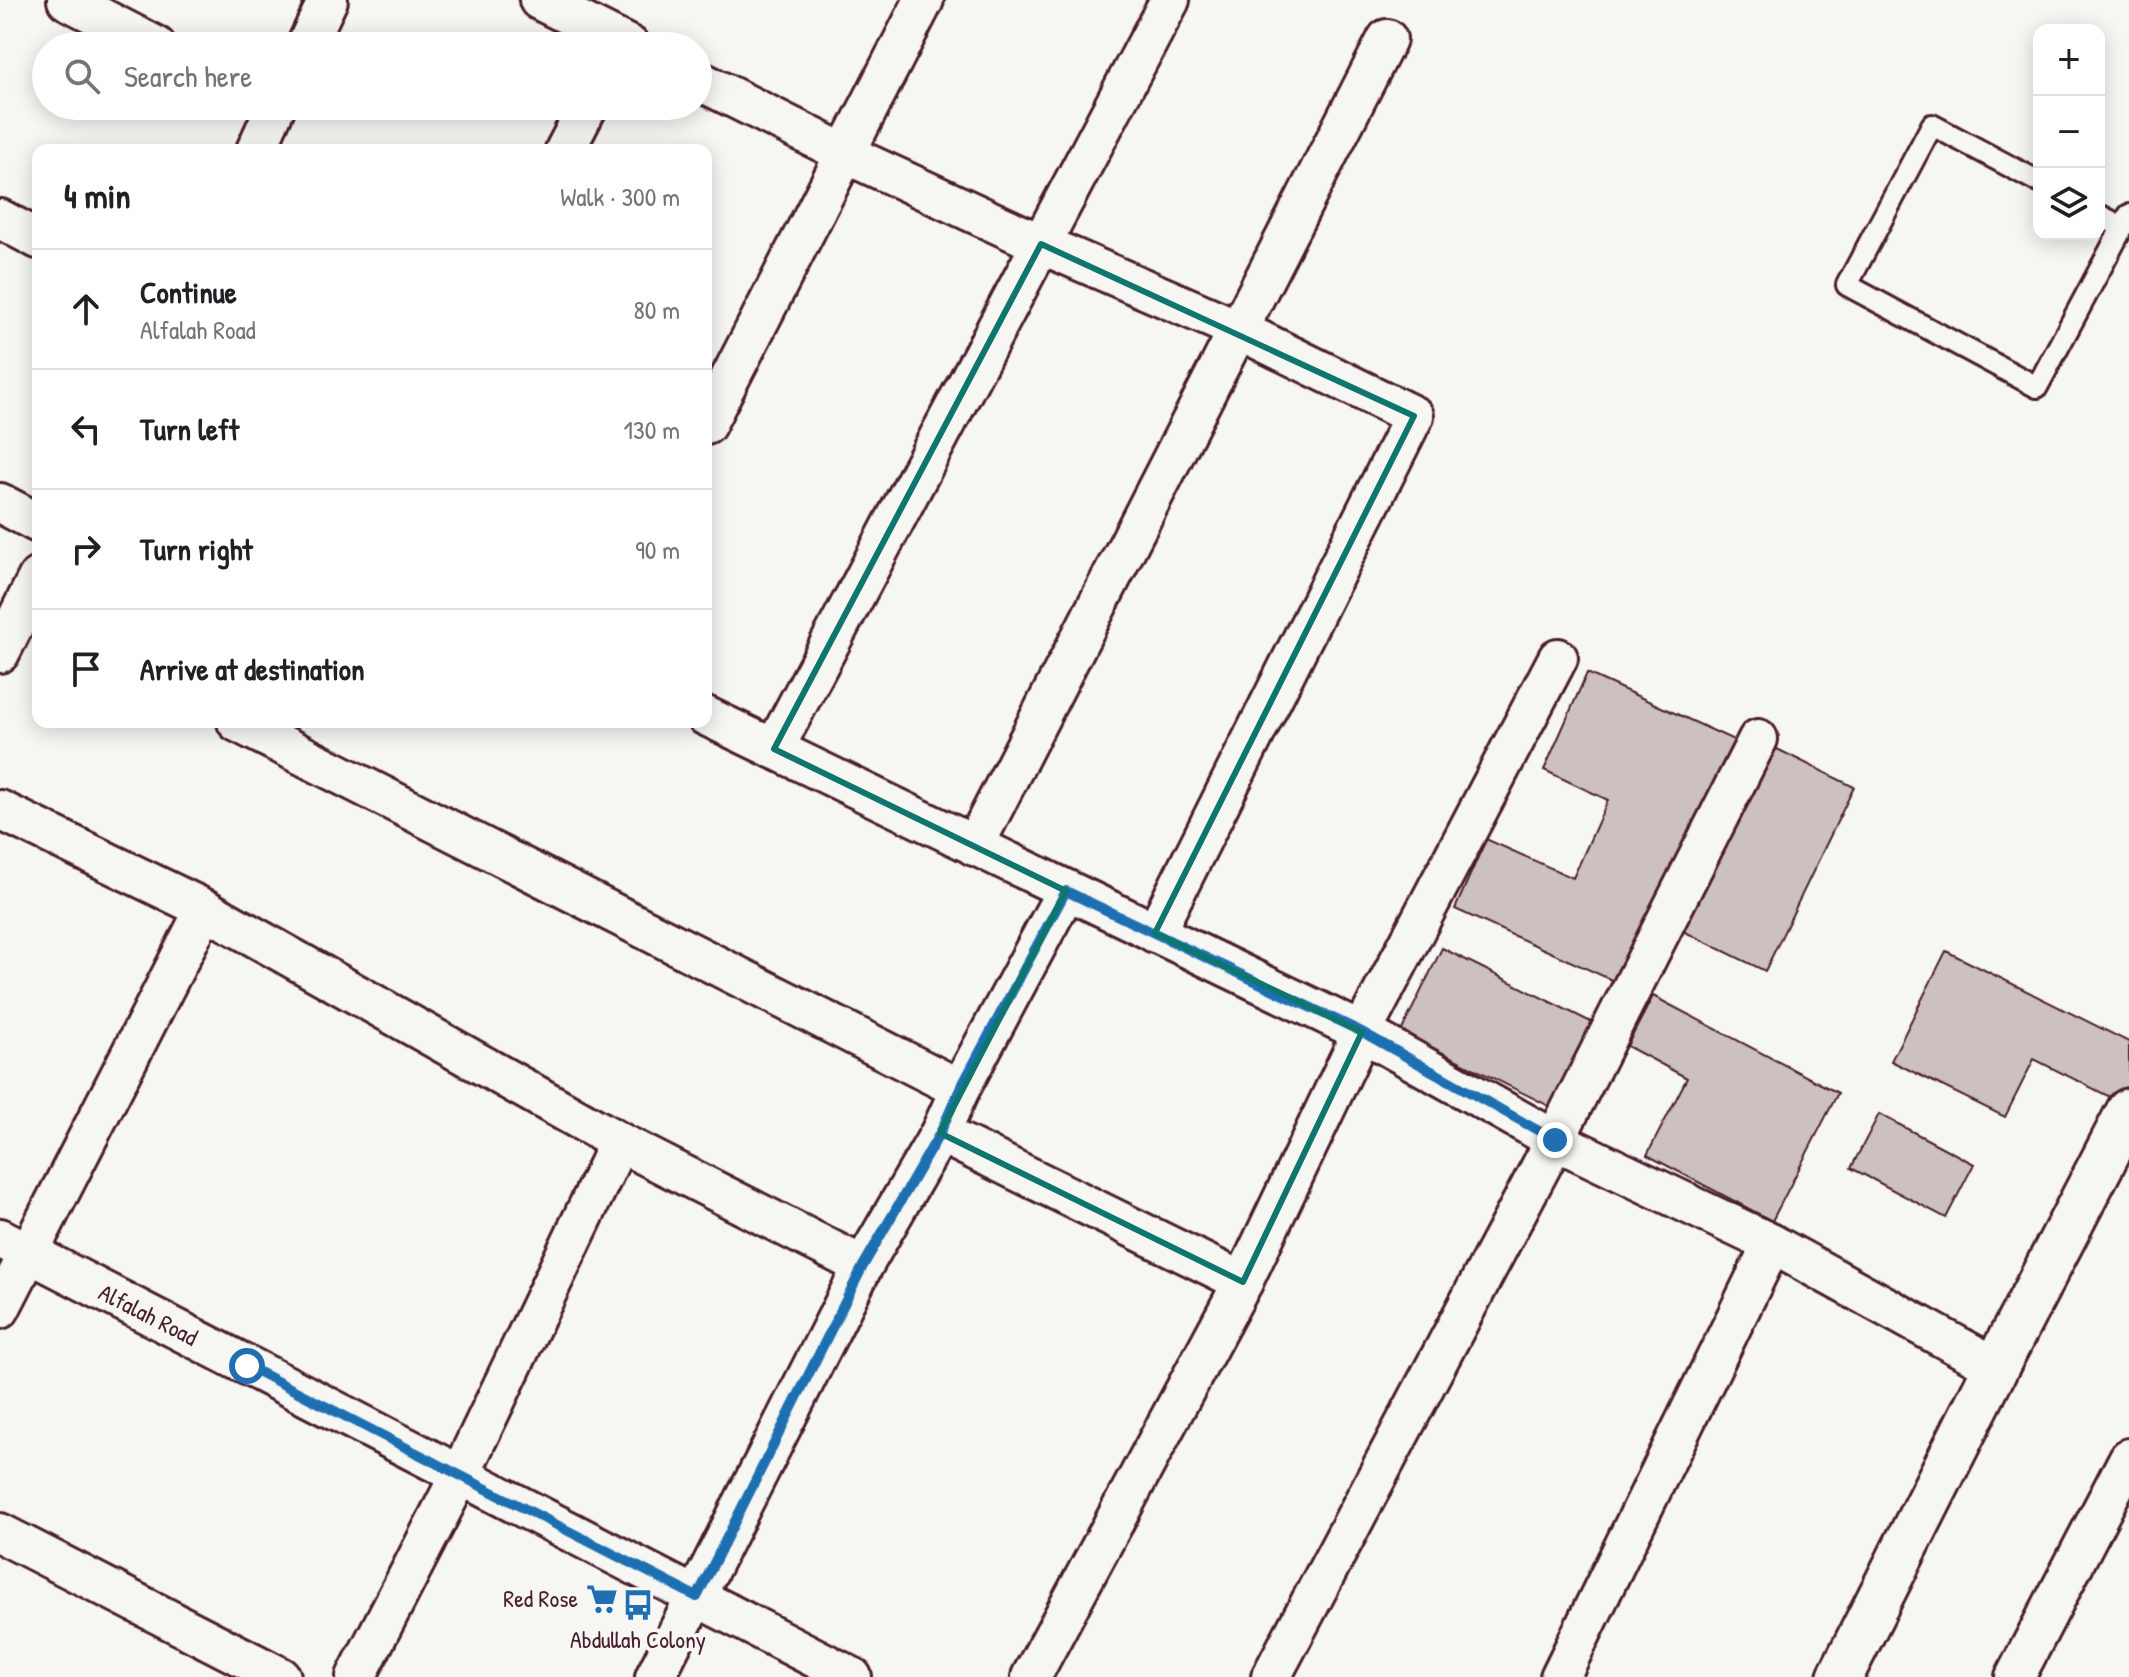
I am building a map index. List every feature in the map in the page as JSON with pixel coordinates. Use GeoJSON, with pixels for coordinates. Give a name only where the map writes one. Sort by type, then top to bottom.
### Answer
{"type":"FeatureCollection","features":[{"type":"Feature","properties":{"kind":"street"},"geometry":{"type":"LineString","coordinates":[[67,0],[129,32]]}},
{"type":"Feature","properties":{"kind":"street"},"geometry":{"type":"LineString","coordinates":[[313,32],[328,0]]}},
{"type":"Feature","properties":{"kind":"street"},"geometry":{"type":"LineString","coordinates":[[539,0],[599,32]]}},
{"type":"Feature","properties":{"kind":"street"},"geometry":{"type":"LineString","coordinates":[[712,413],[924,0]]}},
{"type":"Feature","properties":{"kind":"street"},"geometry":{"type":"LineString","coordinates":[[774,749],[1170,0]]}},
{"type":"Feature","properties":{"kind":"street"},"geometry":{"type":"LineString","coordinates":[[974,846],[1387,39]]}},
{"type":"Feature","properties":{"kind":"street"},"geometry":{"type":"LineString","coordinates":[[712,87],[846,154],[1041,244],[1237,329],[1414,416],[1155,933]]}},
{"type":"Feature","properties":{"kind":"street"},"geometry":{"type":"LineString","coordinates":[[259,144],[269,120]]}},
{"type":"Feature","properties":{"kind":"street"},"geometry":{"type":"LineString","coordinates":[[568,144],[581,120]]}},
{"type":"Feature","properties":{"kind":"street"},"geometry":{"type":"LineString","coordinates":[[0,219],[32,236]]}},
{"type":"Feature","properties":{"kind":"street"},"geometry":{"type":"LineString","coordinates":[[0,503],[32,520]]}},
{"type":"Feature","properties":{"kind":"street"},"geometry":{"type":"LineString","coordinates":[[0,653],[29,616]]}},
{"type":"Feature","properties":{"kind":"street"},"geometry":{"type":"LineString","coordinates":[[1031,1677],[1243,1282],[1362,1032],[1558,658]]}},
{"type":"Feature","properties":{"kind":"street"},"geometry":{"type":"LineString","coordinates":[[712,719],[1362,1032],[1555,1140],[1772,1244],[1996,1367]]}},
{"type":"Feature","properties":{"kind":"street"},"geometry":{"type":"LineString","coordinates":[[249,728],[960,1089]]}},
{"type":"Feature","properties":{"kind":"street"},"geometry":{"type":"LineString","coordinates":[[1271,1677],[1555,1140],[1758,739]]}},
{"type":"Feature","properties":{"kind":"street"},"geometry":{"type":"LineString","coordinates":[[0,810],[205,909],[619,1142],[863,1266]]}},
{"type":"Feature","properties":{"kind":"street"},"geometry":{"type":"LineString","coordinates":[[655,1677],[863,1266],[940,1133],[960,1089],[1066,891]]}},
{"type":"Feature","properties":{"kind":"street"},"geometry":{"type":"LineString","coordinates":[[0,1309],[14,1246],[205,909]]}},
{"type":"Feature","properties":{"kind":"street"},"geometry":{"type":"LineString","coordinates":[[1840,1677],[2129,1111]]}},
{"type":"Feature","properties":{"kind":"street"},"geometry":{"type":"LineString","coordinates":[[940,1133],[1243,1282]]}},
{"type":"Feature","properties":{"kind":"street"},"geometry":{"type":"LineString","coordinates":[[356,1677],[460,1475],[619,1142]]}},
{"type":"Feature","properties":{"kind":"street"},"geometry":{"type":"LineString","coordinates":[[1560,1677],[1772,1244]]}},
{"type":"Feature","properties":{"kind":"street","name":"Alfalah Road"},"geometry":{"type":"LineString","coordinates":[[14,1246],[852,1677]]}},
{"type":"Feature","properties":{"kind":"street"},"geometry":{"type":"LineString","coordinates":[[2015,1677],[2129,1458]]}},
{"type":"Feature","properties":{"kind":"street"},"geometry":{"type":"LineString","coordinates":[[0,1533],[281,1677]]}},
{"type":"Feature","properties":{"kind":"lane"},"geometry":{"type":"LineString","coordinates":[[2033,179],[1932,125],[1847,285],[2037,387],[2126,221],[2105,216]]}},
{"type":"Feature","properties":{"kind":"highlighted area"},"geometry":{"type":"Polygon","coordinates":[[[1041,244],[1414,416],[1155,933],[1362,1032],[1243,1282],[940,1133],[1066,891],[774,749],[1041,244]]]}},
{"type":"Feature","properties":{"kind":"building"},"geometry":{"type":"Polygon","coordinates":[[[1587,673],[1736,741],[1627,987],[1455,909],[1486,839],[1573,878],[1608,800],[1544,770],[1587,673]]]}},
{"type":"Feature","properties":{"kind":"building"},"geometry":{"type":"Polygon","coordinates":[[[1773,747],[1854,787],[1765,971],[1683,931],[1773,747]]]}},
{"type":"Feature","properties":{"kind":"building"},"geometry":{"type":"Polygon","coordinates":[[[1442,948],[1595,1024],[1553,1108],[1401,1032],[1442,948]]]}},
{"type":"Feature","properties":{"kind":"building"},"geometry":{"type":"Polygon","coordinates":[[[1946,951],[2129,1042],[2129,1088],[2122,1103],[2034,1059],[2005,1117],[1891,1061],[1946,951]]]}},
{"type":"Feature","properties":{"kind":"building"},"geometry":{"type":"Polygon","coordinates":[[[1653,996],[1838,1093],[1772,1221],[1647,1155],[1687,1078],[1627,1046],[1653,996]]]}},
{"type":"Feature","properties":{"kind":"building"},"geometry":{"type":"Polygon","coordinates":[[[1879,1114],[1974,1164],[1946,1218],[1851,1168],[1879,1114]]]}},
{"type":"Feature","properties":{"kind":"place","name":"Red Rose"},"geometry":{"type":"Point","coordinates":[602,1599]}},
{"type":"Feature","properties":{"kind":"place","name":"Abdullah Colony"},"geometry":{"type":"Point","coordinates":[638,1605]}},
{"type":"Feature","properties":{"kind":"route"},"geometry":{"type":"LineString","coordinates":[[247,1366],[697,1597],[863,1266],[940,1133],[960,1089],[1066,891],[1362,1032],[1555,1140]]}}]}
